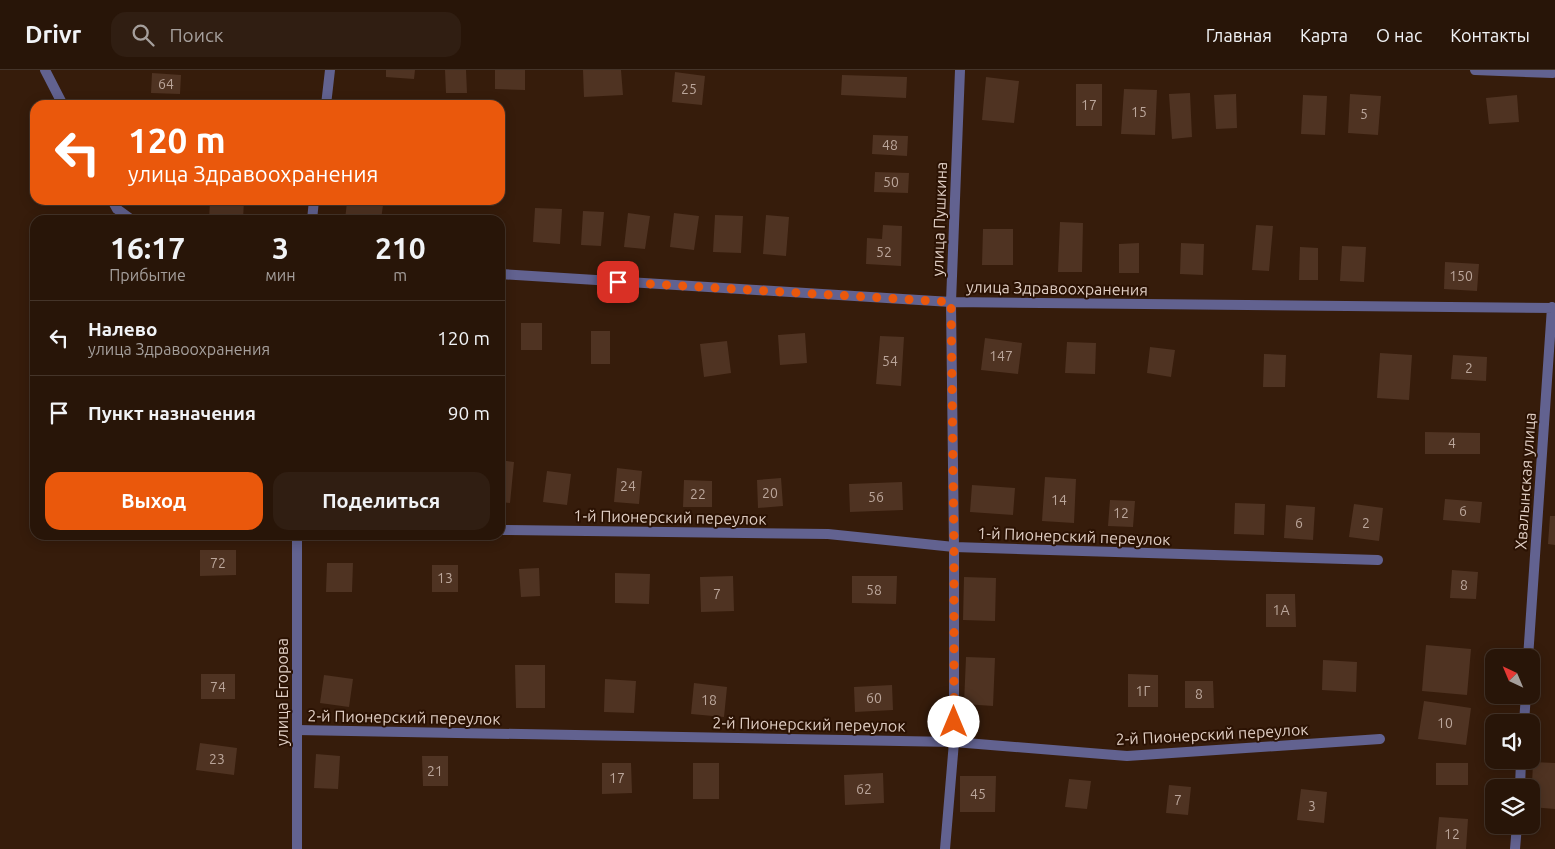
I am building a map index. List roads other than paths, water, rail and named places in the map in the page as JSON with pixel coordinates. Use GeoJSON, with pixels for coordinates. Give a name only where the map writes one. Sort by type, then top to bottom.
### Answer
{"type":"FeatureCollection","features":[{"type":"Feature","properties":{"kind":"street"},"geometry":{"type":"LineString","coordinates":[[44,70],[60,100]]}},
{"type":"Feature","properties":{"kind":"street"},"geometry":{"type":"LineString","coordinates":[[327,100],[330,70]]}},
{"type":"Feature","properties":{"kind":"street","name":"улица Пушкина"},"geometry":{"type":"LineString","coordinates":[[945,849],[954,742],[951,302],[960,70]]}},
{"type":"Feature","properties":{"kind":"street"},"geometry":{"type":"LineString","coordinates":[[1475,70],[1552,72]]}},
{"type":"Feature","properties":{"kind":"street"},"geometry":{"type":"LineString","coordinates":[[115,205],[125,215]]}},
{"type":"Feature","properties":{"kind":"street","name":"улица Здравоохранения"},"geometry":{"type":"LineString","coordinates":[[505,274],[951,302],[1554,307]]}},
{"type":"Feature","properties":{"kind":"street","name":"Хвалынская улица"},"geometry":{"type":"LineString","coordinates":[[1529,649],[1554,307]]}},
{"type":"Feature","properties":{"kind":"street","name":"1-й Пионерский переулок"},"geometry":{"type":"LineString","coordinates":[[505,530],[828,534],[954,547],[1378,560]]}},
{"type":"Feature","properties":{"kind":"street","name":"улица Егорова"},"geometry":{"type":"LineString","coordinates":[[297,540],[297,849]]}},
{"type":"Feature","properties":{"kind":"street","name":"2-й Пионерский переулок"},"geometry":{"type":"LineString","coordinates":[[297,730],[954,742],[1127,756],[1380,738]]}},
{"type":"Feature","properties":{"kind":"street"},"geometry":{"type":"LineString","coordinates":[[1515,849],[1516,834]]}}]}
